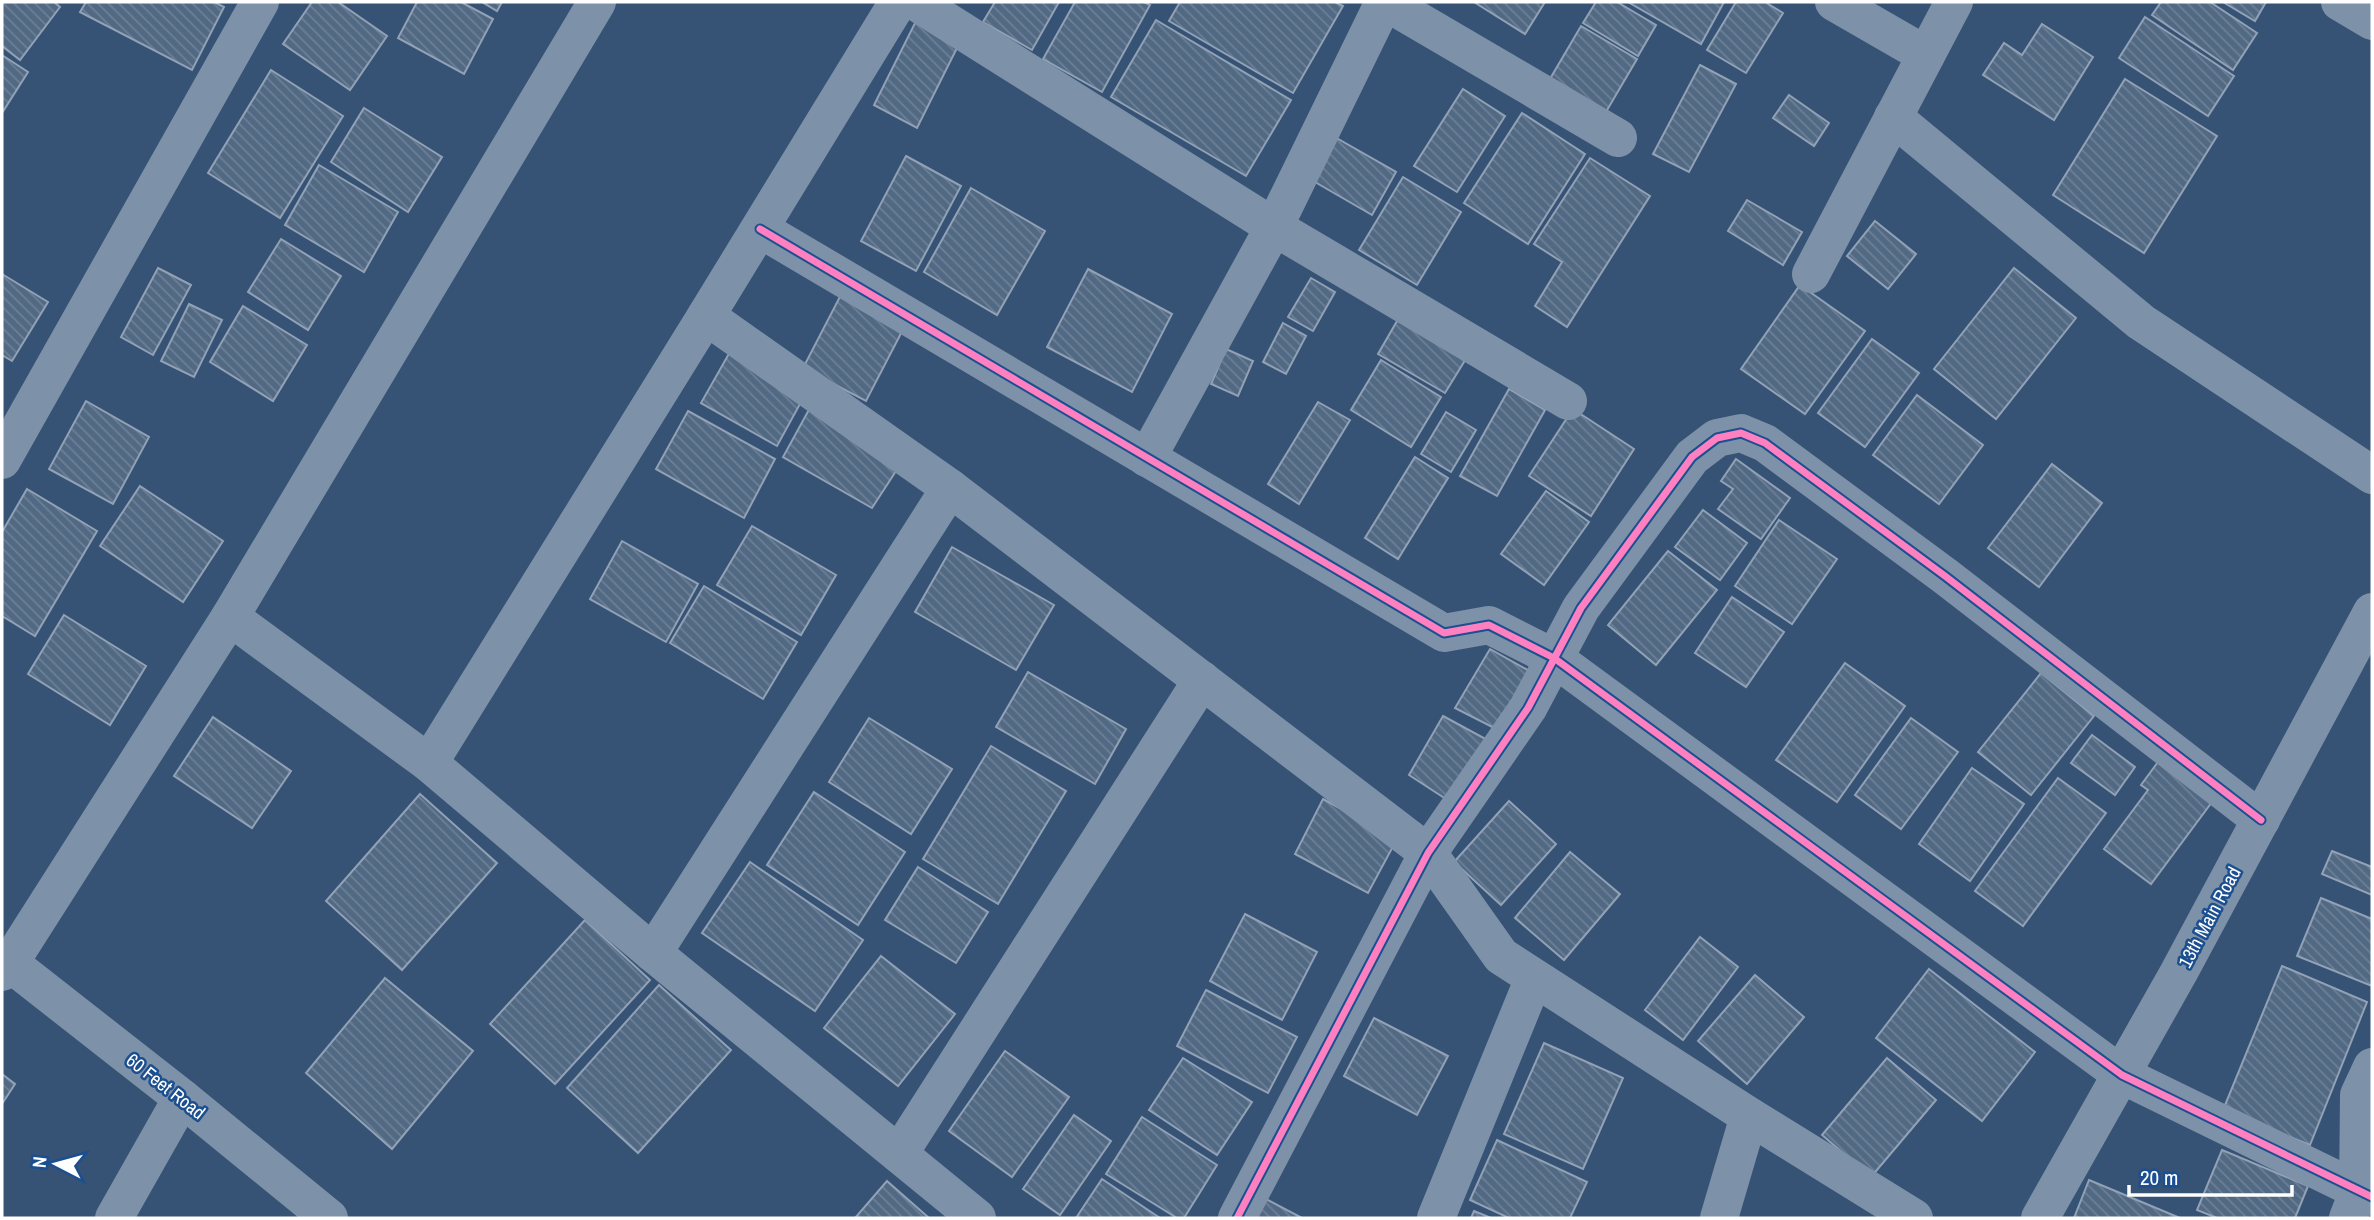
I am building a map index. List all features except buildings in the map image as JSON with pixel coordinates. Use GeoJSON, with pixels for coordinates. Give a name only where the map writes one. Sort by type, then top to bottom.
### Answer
{"type":"FeatureCollection","features":[{"type":"Feature","properties":{"kind":"street"},"geometry":{"type":"LineString","coordinates":[[2,460],[260,2]]}},
{"type":"Feature","properties":{"kind":"street"},"geometry":{"type":"LineString","coordinates":[[4,964],[229,617],[597,2]]}},
{"type":"Feature","properties":{"kind":"street"},"geometry":{"type":"LineString","coordinates":[[429,763],[898,2]]}},
{"type":"Feature","properties":{"kind":"street"},"geometry":{"type":"LineString","coordinates":[[916,2],[1273,227],[1568,401]]}},
{"type":"Feature","properties":{"kind":"street"},"geometry":{"type":"LineString","coordinates":[[1147,458],[1273,227],[1385,2],[1618,138]]}},
{"type":"Feature","properties":{"kind":"street"},"geometry":{"type":"LineString","coordinates":[[1834,2],[1926,55]]}},
{"type":"Feature","properties":{"kind":"street"},"geometry":{"type":"LineString","coordinates":[[1811,275],[1954,2]]}},
{"type":"Feature","properties":{"kind":"street"},"geometry":{"type":"LineString","coordinates":[[2340,2],[2372,21]]}},
{"type":"Feature","properties":{"kind":"street"},"geometry":{"type":"LineString","coordinates":[[1893,117],[2141,322],[2372,475]]}},
{"type":"Feature","properties":{"kind":"street"},"geometry":{"type":"LineString","coordinates":[[760,229],[1444,633],[1489,625],[1554,659],[2122,1075],[2359,1202],[2359,1095],[2372,1067]]}},
{"type":"Feature","properties":{"kind":"street"},"geometry":{"type":"LineString","coordinates":[[706,316],[950,488],[1428,853],[1501,956],[1749,1116],[1914,1218]]}},
{"type":"Feature","properties":{"kind":"street"},"geometry":{"type":"LineString","coordinates":[[1237,1218],[1428,853],[1528,708],[1581,608],[1692,457],[1717,438],[1741,433],[1765,443],[1945,576],[2261,820]]}},
{"type":"Feature","properties":{"kind":"street"},"geometry":{"type":"LineString","coordinates":[[653,954],[950,488]]}},
{"type":"Feature","properties":{"kind":"street","name":"13th Main Road"},"geometry":{"type":"LineString","coordinates":[[2040,1218],[2122,1075],[2372,612]]}},
{"type":"Feature","properties":{"kind":"street"},"geometry":{"type":"LineString","coordinates":[[229,617],[429,763],[653,954],[977,1218]]}},
{"type":"Feature","properties":{"kind":"street"},"geometry":{"type":"LineString","coordinates":[[898,1154],[1202,680]]}},
{"type":"Feature","properties":{"kind":"street","name":"60 Feet Road"},"geometry":{"type":"LineString","coordinates":[[4,964],[182,1098],[329,1218]]}},
{"type":"Feature","properties":{"kind":"street"},"geometry":{"type":"LineString","coordinates":[[1436,1218],[1534,978]]}},
{"type":"Feature","properties":{"kind":"street"},"geometry":{"type":"LineString","coordinates":[[114,1218],[182,1098]]}},
{"type":"Feature","properties":{"kind":"street"},"geometry":{"type":"LineString","coordinates":[[1719,1218],[1749,1116]]}},
{"type":"Feature","properties":{"kind":"cycle path"},"geometry":{"type":"LineString","coordinates":[[760,229],[1444,633],[1489,625],[1554,658],[2122,1075],[2372,1197]]}},
{"type":"Feature","properties":{"kind":"cycle path"},"geometry":{"type":"LineString","coordinates":[[1237,1218],[1428,853],[1528,708],[1581,608],[1692,457],[1717,438],[1741,433],[1765,443],[1945,576],[2261,820]]}}]}
